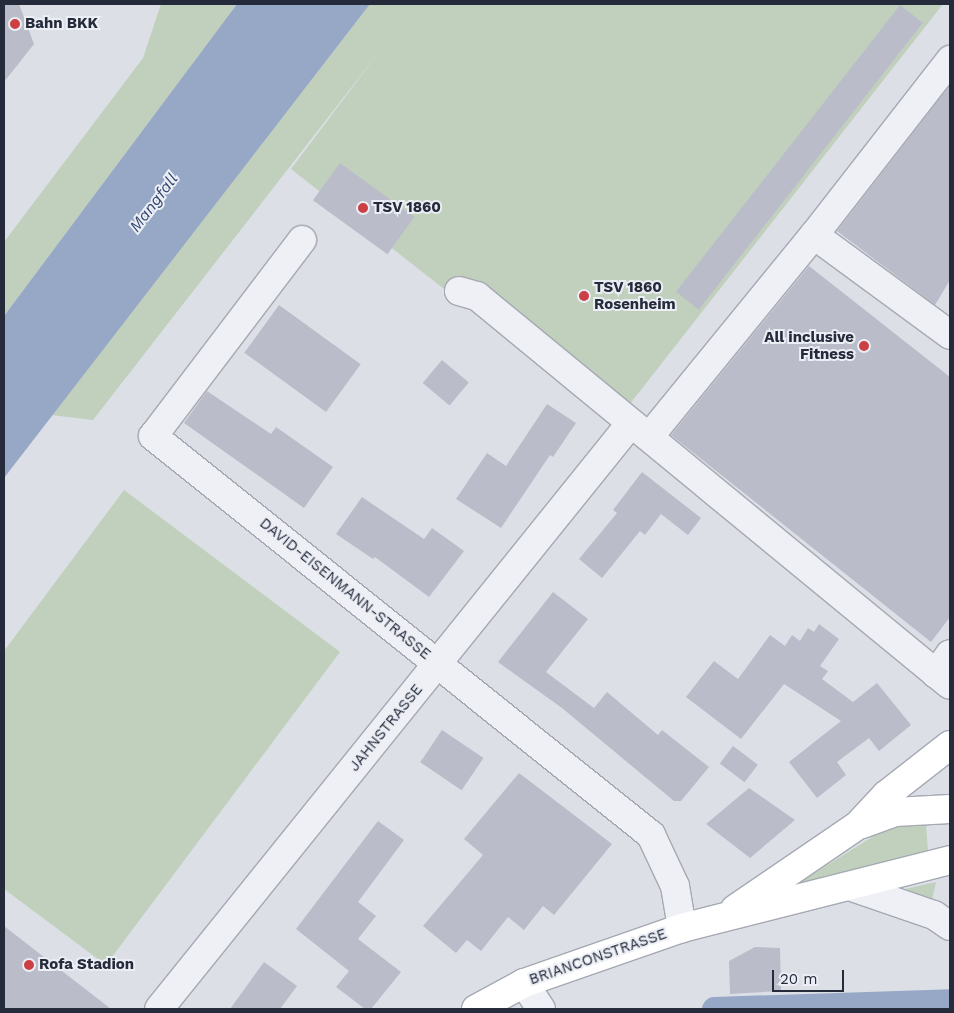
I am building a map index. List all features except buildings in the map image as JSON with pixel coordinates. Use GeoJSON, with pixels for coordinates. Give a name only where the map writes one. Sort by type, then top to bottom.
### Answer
{"type":"FeatureCollection","features":[{"type":"Feature","properties":{"kind":"main road","name":"BRIANCONSTRASSE"},"geometry":{"type":"LineString","coordinates":[[724,917],[858,825],[886,795],[950,745]]}},
{"type":"Feature","properties":{"kind":"main road","name":"BRIANCONSTRASSE"},"geometry":{"type":"LineString","coordinates":[[858,825],[895,812],[950,809]]}},
{"type":"Feature","properties":{"kind":"main road","name":"BRIANCONSTRASSE"},"geometry":{"type":"LineString","coordinates":[[476,1009],[524,983],[682,928],[852,887],[950,860]]}},
{"type":"Feature","properties":{"kind":"street","name":"JAHNSTRASSE"},"geometry":{"type":"LineString","coordinates":[[158,1009],[438,663],[640,430],[814,235],[950,60]]}},
{"type":"Feature","properties":{"kind":"street"},"geometry":{"type":"LineString","coordinates":[[814,235],[950,335]]}},
{"type":"Feature","properties":{"kind":"street","name":"DAVID-EISENMANN-STRASSE"},"geometry":{"type":"LineString","coordinates":[[302,240],[154,436],[651,835],[676,886],[682,928]]}},
{"type":"Feature","properties":{"kind":"street"},"geometry":{"type":"LineString","coordinates":[[459,291],[477,296],[640,430],[946,671]]}},
{"type":"Feature","properties":{"kind":"street"},"geometry":{"type":"LineString","coordinates":[[852,887],[934,915],[950,926]]}},
{"type":"Feature","properties":{"kind":"street"},"geometry":{"type":"LineString","coordinates":[[524,983],[541,1009]]}},
{"type":"Feature","properties":{"kind":"green space"},"geometry":{"type":"Polygon","coordinates":[[[161,4],[237,4],[4,316],[4,242],[143,58],[161,4]]]}},
{"type":"Feature","properties":{"kind":"green space","name":"TSV 1860 Rosenheim"},"geometry":{"type":"Polygon","coordinates":[[[370,4],[943,4],[615,423],[291,169],[379,52],[93,420],[51,415],[370,4]]]}},
{"type":"Feature","properties":{"kind":"green space"},"geometry":{"type":"Polygon","coordinates":[[[124,490],[340,652],[106,965],[4,889],[4,651],[124,490]]]}},
{"type":"Feature","properties":{"kind":"green space"},"geometry":{"type":"Polygon","coordinates":[[[926,823],[928,852],[794,886],[880,832],[900,825],[926,823]]]}},
{"type":"Feature","properties":{"kind":"green space"},"geometry":{"type":"Polygon","coordinates":[[[936,882],[931,904],[901,890],[936,882]]]}},
{"type":"Feature","properties":{"kind":"water","name":"Mangfall"},"geometry":{"type":"Polygon","coordinates":[[[237,4],[370,4],[4,478],[4,316],[237,4]]]}},
{"type":"Feature","properties":{"kind":"waterway"},"geometry":{"type":"LineString","coordinates":[[714,1009],[950,1001]]}},
{"type":"Feature","properties":{"kind":"place","name":"Bahn BKK"},"geometry":{"type":"Point","coordinates":[15,24]}},
{"type":"Feature","properties":{"kind":"place","name":"TSV 1860"},"geometry":{"type":"Point","coordinates":[363,208]}},
{"type":"Feature","properties":{"kind":"place","name":"TSV 1860 Rosenheim"},"geometry":{"type":"Point","coordinates":[584,296]}},
{"type":"Feature","properties":{"kind":"place","name":"All inclusive Fitness"},"geometry":{"type":"Point","coordinates":[864,346]}},
{"type":"Feature","properties":{"kind":"place","name":"Rofa Stadion"},"geometry":{"type":"Point","coordinates":[29,965]}}]}
